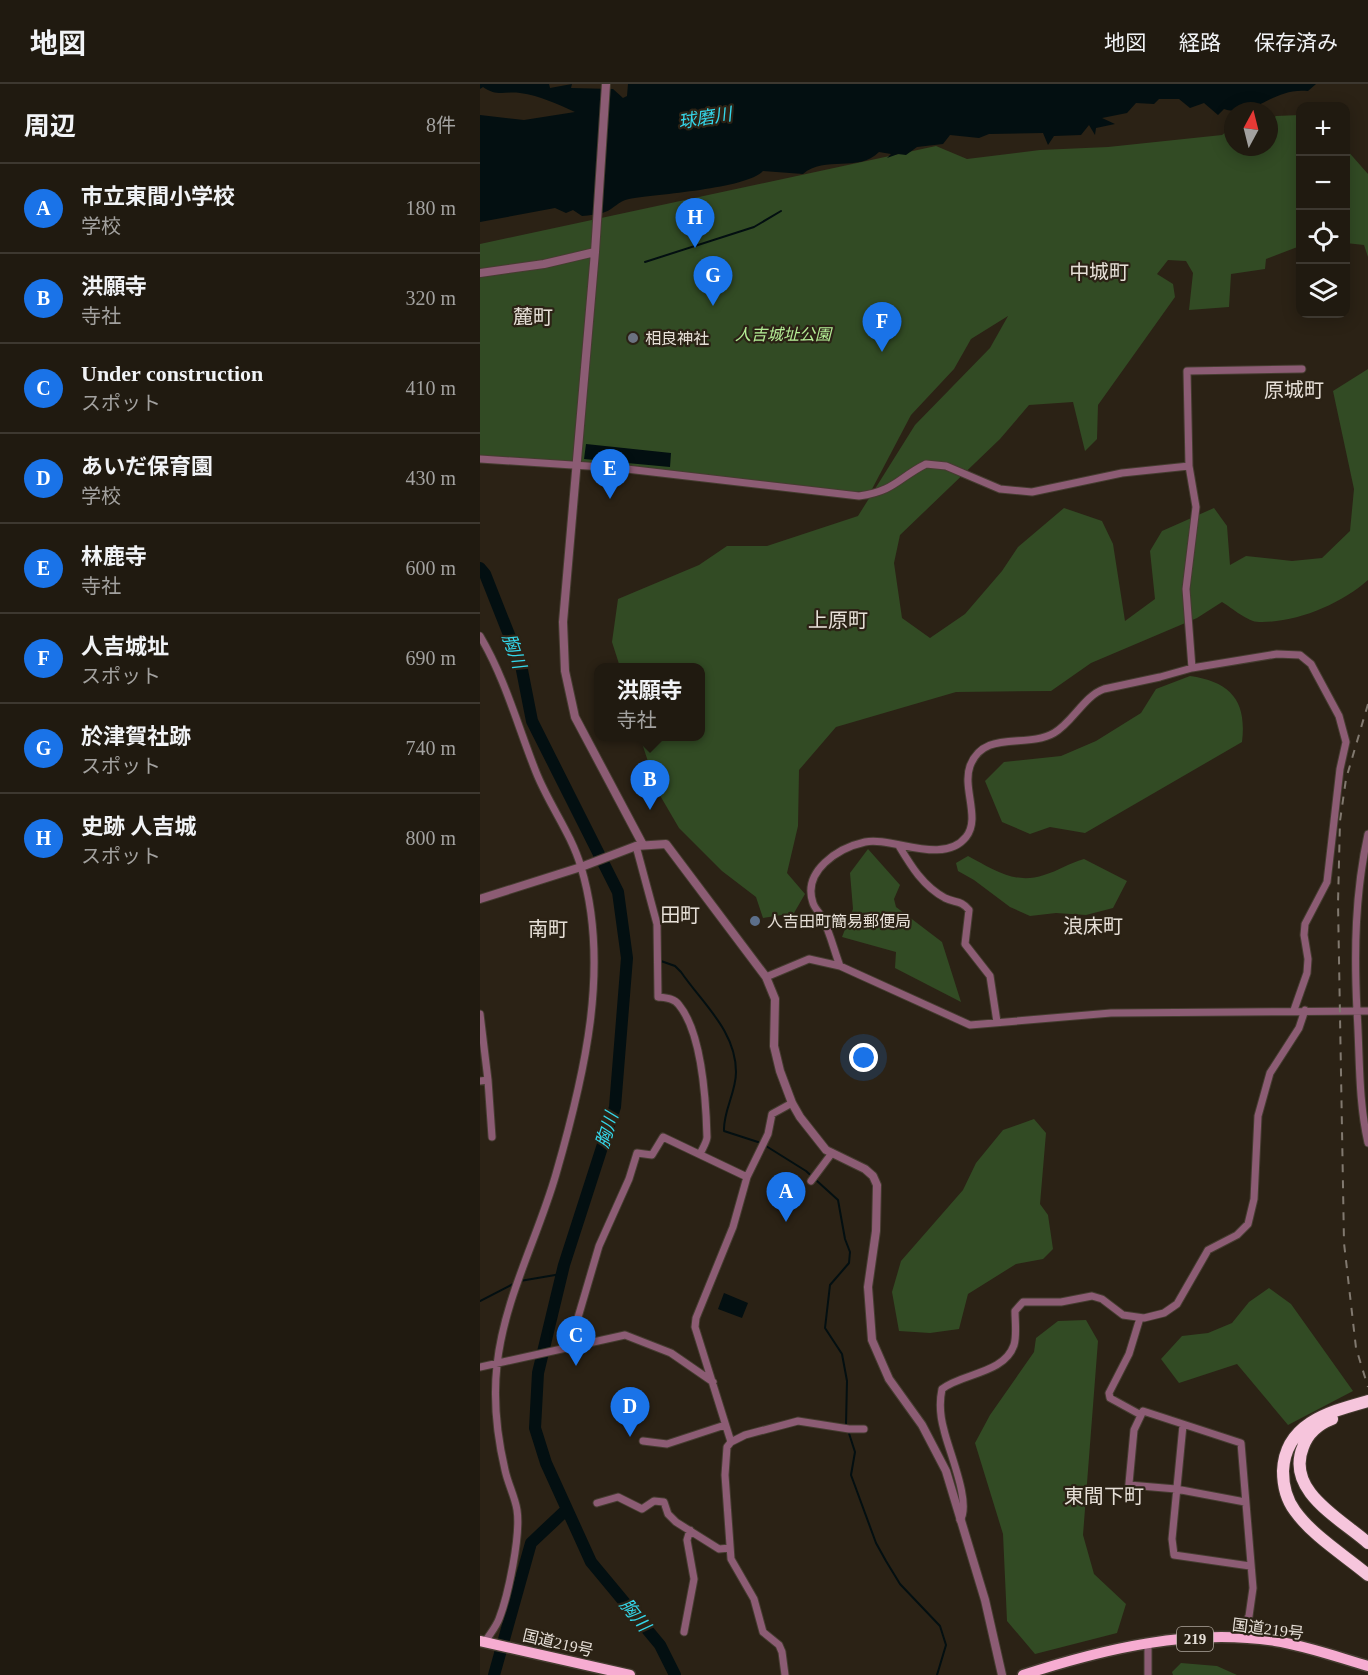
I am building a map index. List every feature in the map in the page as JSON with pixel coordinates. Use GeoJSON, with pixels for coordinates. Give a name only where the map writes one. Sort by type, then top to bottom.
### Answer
{"type":"FeatureCollection","features":[{"type":"Feature","properties":{"kind":"highway"},"geometry":{"type":"LineString","coordinates":[[1368,1401],[1312,1432],[1301,1451],[1301,1472],[1313,1497],[1368,1543]]}},
{"type":"Feature","properties":{"kind":"highway"},"geometry":{"type":"LineString","coordinates":[[1359,1408],[1321,1415],[1298,1432],[1285,1459],[1283,1480],[1288,1500],[1295,1511],[1368,1575]]}},
{"type":"Feature","properties":{"kind":"highway","name":"国道219号"},"geometry":{"type":"LineString","coordinates":[[1023,1675],[1113,1648],[1148,1643],[1237,1637],[1276,1641],[1368,1666]]}},
{"type":"Feature","properties":{"kind":"highway","name":"国道219号"},"geometry":{"type":"LineString","coordinates":[[486,1642],[628,1675]]}},
{"type":"Feature","properties":{"kind":"street"},"geometry":{"type":"LineString","coordinates":[[606,84],[595,252],[563,622],[565,671],[575,717],[639,846],[657,924],[658,997],[673,999],[678,1003],[691,1028],[697,1049],[707,1138],[700,1154]]}},
{"type":"Feature","properties":{"kind":"street"},"geometry":{"type":"LineString","coordinates":[[480,273],[544,264],[595,252]]}},
{"type":"Feature","properties":{"kind":"street"},"geometry":{"type":"LineString","coordinates":[[1192,668],[1186,589],[1196,507],[1189,466],[1187,371],[1302,369]]}},
{"type":"Feature","properties":{"kind":"street"},"geometry":{"type":"LineString","coordinates":[[480,459],[628,469],[859,496],[873,494],[900,483],[926,464],[946,466],[983,484],[1023,492],[1122,473],[1189,466]]}},
{"type":"Feature","properties":{"kind":"street"},"geometry":{"type":"LineString","coordinates":[[480,636],[501,677],[541,785],[584,866],[593,925],[592,997],[586,1044],[556,1174],[522,1273],[500,1363],[495,1414],[505,1470],[518,1511],[510,1579],[498,1620],[486,1642]]}},
{"type":"Feature","properties":{"kind":"street"},"geometry":{"type":"LineString","coordinates":[[840,966],[824,919],[813,903],[812,888],[815,872],[823,862],[866,841],[935,850],[955,844],[967,836],[971,824],[967,784],[970,767],[982,748],[992,743],[1053,734],[1077,713],[1096,691],[1192,668],[1277,654],[1300,655],[1311,664],[1339,716],[1346,742],[1340,769],[1327,882],[1305,924],[1304,935],[1308,958],[1306,973],[1294,1010]]}},
{"type":"Feature","properties":{"kind":"street"},"geometry":{"type":"LineString","coordinates":[[1368,834],[1356,912],[1354,978],[1360,1106],[1368,1143]]}},
{"type":"Feature","properties":{"kind":"street"},"geometry":{"type":"LineString","coordinates":[[480,899],[639,846],[666,844],[766,977],[775,999],[774,1046],[792,1103],[809,1131],[832,1153],[865,1169],[873,1176],[877,1185],[876,1231],[868,1287],[872,1340],[889,1378],[922,1425],[942,1462],[985,1600],[1002,1675]]}},
{"type":"Feature","properties":{"kind":"street"},"geometry":{"type":"LineString","coordinates":[[899,846],[913,870],[932,889],[947,899],[962,901],[969,910],[965,944],[990,976],[997,1022]]}},
{"type":"Feature","properties":{"kind":"street"},"geometry":{"type":"LineString","coordinates":[[766,977],[809,959],[840,966],[970,1025],[1112,1013],[1368,1011]]}},
{"type":"Feature","properties":{"kind":"street"},"geometry":{"type":"LineString","coordinates":[[960,1520],[964,1509],[954,1462],[944,1431],[940,1408],[942,1389],[951,1381],[983,1371],[1007,1356],[1014,1345],[1015,1311],[1023,1302],[1061,1302],[1092,1296],[1102,1299],[1123,1315],[1140,1317],[1164,1313],[1177,1304],[1208,1250],[1237,1235],[1248,1224],[1254,1199],[1258,1116],[1270,1073],[1299,1028],[1305,1010]]}},
{"type":"Feature","properties":{"kind":"street"},"geometry":{"type":"LineString","coordinates":[[480,1014],[484,1081],[492,1137]]}},
{"type":"Feature","properties":{"kind":"street"},"geometry":{"type":"LineString","coordinates":[[785,1675],[782,1652],[778,1645],[763,1632],[754,1599],[731,1559],[725,1458],[731,1442],[697,1336],[696,1318],[733,1227],[747,1177],[768,1134],[772,1114],[792,1103]]}},
{"type":"Feature","properties":{"kind":"street"},"geometry":{"type":"LineString","coordinates":[[566,1349],[599,1246],[629,1179],[637,1153],[652,1155],[663,1137],[747,1177]]}},
{"type":"Feature","properties":{"kind":"street"},"geometry":{"type":"LineString","coordinates":[[812,1181],[832,1153]]}},
{"type":"Feature","properties":{"kind":"street"},"geometry":{"type":"LineString","coordinates":[[1140,1317],[1129,1354],[1108,1393],[1110,1398],[1141,1415]]}},
{"type":"Feature","properties":{"kind":"street"},"geometry":{"type":"LineString","coordinates":[[480,1367],[624,1335],[671,1353],[713,1382]]}},
{"type":"Feature","properties":{"kind":"street"},"geometry":{"type":"LineString","coordinates":[[1128,1494],[1134,1430],[1143,1411],[1241,1443],[1253,1588],[1245,1626],[1237,1637]]}},
{"type":"Feature","properties":{"kind":"street"},"geometry":{"type":"LineString","coordinates":[[731,1442],[777,1425],[798,1421],[849,1430],[864,1429]]}},
{"type":"Feature","properties":{"kind":"street"},"geometry":{"type":"LineString","coordinates":[[643,1441],[667,1444],[725,1425]]}},
{"type":"Feature","properties":{"kind":"street"},"geometry":{"type":"LineString","coordinates":[[1183,1425],[1172,1539],[1174,1555],[1250,1566]]}},
{"type":"Feature","properties":{"kind":"street"},"geometry":{"type":"LineString","coordinates":[[1129,1485],[1176,1489],[1245,1502]]}},
{"type":"Feature","properties":{"kind":"street"},"geometry":{"type":"LineString","coordinates":[[597,1503],[618,1497],[642,1509],[654,1501],[663,1502],[668,1514],[719,1550],[730,1548]]}},
{"type":"Feature","properties":{"kind":"street"},"geometry":{"type":"LineString","coordinates":[[684,1632],[693,1579],[687,1540],[690,1530]]}},
{"type":"Feature","properties":{"kind":"street"},"geometry":{"type":"LineString","coordinates":[[1148,1643],[1148,1675]]}},
{"type":"Feature","properties":{"kind":"green space","name":"人吉城址公園"},"geometry":{"type":"Polygon","coordinates":[[[1296,115],[1296,248],[1266,259],[1265,269],[1231,274],[1229,307],[1189,310],[1193,273],[1186,261],[1168,260],[1157,274],[1173,284],[1175,297],[1098,405],[1097,439],[1085,451],[1073,402],[1029,405],[1000,439],[900,535],[894,563],[902,618],[930,638],[965,614],[1002,571],[1018,547],[1064,508],[1102,521],[1113,544],[1125,621],[1155,599],[1150,551],[1162,531],[1214,508],[1227,526],[1230,565],[1246,556],[1292,561],[1322,558],[1350,531],[1354,489],[1333,391],[1368,369],[1368,580],[1331,604],[1288,619],[1259,622],[1250,620],[1222,602],[1197,618],[1091,663],[1051,691],[956,692],[836,727],[799,770],[798,826],[787,873],[805,894],[794,913],[763,918],[756,897],[722,871],[679,828],[658,792],[641,741],[705,741],[705,663],[619,663],[612,642],[618,599],[699,565],[727,546],[767,546],[858,516],[915,425],[990,348],[1008,316],[971,339],[954,369],[911,415],[871,491],[844,492],[480,457],[480,244],[936,146],[967,159],[1040,150],[1108,147],[1224,134],[1224,156],[1278,156],[1278,116],[1296,115]]]}},
{"type":"Feature","properties":{"kind":"green space"},"geometry":{"type":"Polygon","coordinates":[[[1350,154],[1368,174],[1368,257],[1364,245],[1350,243],[1350,154]]]}},
{"type":"Feature","properties":{"kind":"green space"},"geometry":{"type":"Polygon","coordinates":[[[1190,676],[1216,683],[1233,696],[1242,715],[1242,742],[1085,833],[1050,827],[1030,834],[1002,822],[985,781],[1004,762],[1061,756],[1096,741],[1141,713],[1156,689],[1190,676]]]}},
{"type":"Feature","properties":{"kind":"green space"},"geometry":{"type":"Polygon","coordinates":[[[868,849],[900,885],[894,899],[896,907],[942,942],[961,1002],[895,968],[896,952],[842,937],[853,909],[850,873],[868,849]]]}},
{"type":"Feature","properties":{"kind":"green space"},"geometry":{"type":"Polygon","coordinates":[[[968,856],[1004,874],[1023,878],[1044,875],[1084,859],[1127,881],[1113,908],[1086,915],[1056,913],[1030,916],[1010,907],[958,871],[956,863],[968,856]]]}},
{"type":"Feature","properties":{"kind":"green space"},"geometry":{"type":"Polygon","coordinates":[[[1034,1119],[1046,1133],[1040,1204],[1048,1215],[1053,1249],[1043,1259],[1016,1264],[968,1294],[959,1329],[930,1333],[899,1331],[892,1292],[901,1261],[963,1190],[976,1163],[1003,1130],[1034,1119]]]}},
{"type":"Feature","properties":{"kind":"green space"},"geometry":{"type":"Polygon","coordinates":[[[1269,1288],[1291,1304],[1353,1391],[1288,1425],[1237,1364],[1179,1383],[1161,1359],[1182,1336],[1208,1333],[1232,1323],[1249,1302],[1269,1288]]]}},
{"type":"Feature","properties":{"kind":"green space"},"geometry":{"type":"Polygon","coordinates":[[[1086,1320],[1098,1341],[1083,1535],[1094,1574],[1126,1604],[1117,1633],[1035,1654],[1007,1621],[1003,1534],[975,1443],[990,1415],[1034,1352],[1036,1338],[1058,1321],[1086,1320]]]}},
{"type":"Feature","properties":{"kind":"green space"},"geometry":{"type":"Polygon","coordinates":[[[1181,1663],[1217,1666],[1237,1675],[1173,1675],[1172,1672],[1181,1663]]]}},
{"type":"Feature","properties":{"kind":"water","name":"球磨川"},"geometry":{"type":"Polygon","coordinates":[[[480,84],[549,84],[550,88],[572,84],[571,88],[613,89],[623,98],[627,96],[628,84],[1316,84],[1308,91],[1295,91],[1266,102],[1224,102],[1224,109],[1218,115],[1204,103],[1190,108],[1179,99],[1159,99],[1154,104],[1136,103],[1127,113],[1102,118],[1115,124],[1096,128],[1095,135],[1089,125],[1081,135],[1054,136],[1048,145],[1043,133],[989,134],[979,138],[950,135],[943,144],[917,147],[906,155],[898,154],[887,158],[891,154],[879,152],[861,162],[821,166],[812,168],[803,174],[763,171],[754,177],[721,186],[629,199],[608,211],[597,214],[582,216],[573,210],[566,213],[555,208],[480,222],[480,115],[524,120],[575,112],[528,94],[497,93],[483,87],[480,89],[480,84]]]}},
{"type":"Feature","properties":{"kind":"water"},"geometry":{"type":"Polygon","coordinates":[[[586,444],[671,453],[670,467],[584,459],[586,444]]]}},
{"type":"Feature","properties":{"kind":"water"},"geometry":{"type":"Polygon","coordinates":[[[724,1293],[748,1303],[742,1318],[718,1309],[724,1293]]]}},
{"type":"Feature","properties":{"kind":"waterway"},"geometry":{"type":"LineString","coordinates":[[645,262],[754,227],[781,211]]}},
{"type":"Feature","properties":{"kind":"waterway","name":"胸川"},"geometry":{"type":"LineString","coordinates":[[480,568],[485,574],[521,665],[532,721],[618,892],[627,958],[615,1107],[564,1265],[538,1373],[535,1428],[546,1463],[591,1562],[660,1645],[675,1675]]}},
{"type":"Feature","properties":{"kind":"waterway"},"geometry":{"type":"LineString","coordinates":[[661,961],[675,966],[681,972],[717,1019],[735,1057],[734,1087],[725,1116],[724,1131],[761,1143]]}},
{"type":"Feature","properties":{"kind":"waterway"},"geometry":{"type":"LineString","coordinates":[[766,1146],[806,1171],[838,1200],[845,1239],[850,1252],[849,1263],[830,1285],[825,1328],[842,1354],[847,1381],[846,1424],[855,1452],[851,1475],[876,1543],[886,1561],[900,1584],[940,1626],[946,1645],[937,1675]]}},
{"type":"Feature","properties":{"kind":"waterway"},"geometry":{"type":"LineString","coordinates":[[520,1281],[561,1274]]}},
{"type":"Feature","properties":{"kind":"waterway"},"geometry":{"type":"LineString","coordinates":[[480,1301],[515,1283]]}},
{"type":"Feature","properties":{"kind":"waterway"},"geometry":{"type":"LineString","coordinates":[[494,1675],[531,1543],[567,1509]]}},
{"type":"Feature","properties":{"kind":"railway"},"geometry":{"type":"LineString","coordinates":[[1368,704],[1346,779],[1340,821],[1338,903],[1344,1243],[1356,1348],[1368,1387]]}},
{"type":"Feature","properties":{"kind":"place","name":"史跡 人吉城"},"geometry":{"type":"Point","coordinates":[695,248]}},
{"type":"Feature","properties":{"kind":"place","name":"於津賀社跡"},"geometry":{"type":"Point","coordinates":[713,306]}},
{"type":"Feature","properties":{"kind":"place","name":"相良神社"},"geometry":{"type":"Point","coordinates":[633,338]}},
{"type":"Feature","properties":{"kind":"place","name":"人吉城址"},"geometry":{"type":"Point","coordinates":[882,352]}},
{"type":"Feature","properties":{"kind":"place","name":"林鹿寺"},"geometry":{"type":"Point","coordinates":[610,499]}},
{"type":"Feature","properties":{"kind":"place","name":"洪願寺"},"geometry":{"type":"Point","coordinates":[650,810]}},
{"type":"Feature","properties":{"kind":"place","name":"人吉田町簡易郵便局"},"geometry":{"type":"Point","coordinates":[755,921]}},
{"type":"Feature","properties":{"kind":"place","name":"市立東間小学校"},"geometry":{"type":"Point","coordinates":[786,1222]}},
{"type":"Feature","properties":{"kind":"place","name":"Under construction"},"geometry":{"type":"Point","coordinates":[576,1366]}},
{"type":"Feature","properties":{"kind":"place","name":"あいだ保育園"},"geometry":{"type":"Point","coordinates":[630,1437]}},
{"type":"Feature","properties":{"kind":"district","name":"中城町"},"geometry":{"type":"Point","coordinates":[1099,272]}},
{"type":"Feature","properties":{"kind":"district","name":"麓町"},"geometry":{"type":"Point","coordinates":[533,317]}},
{"type":"Feature","properties":{"kind":"district","name":"原城町"},"geometry":{"type":"Point","coordinates":[1294,390]}},
{"type":"Feature","properties":{"kind":"district","name":"上原町"},"geometry":{"type":"Point","coordinates":[838,620]}},
{"type":"Feature","properties":{"kind":"district","name":"田町"},"geometry":{"type":"Point","coordinates":[680,915]}},
{"type":"Feature","properties":{"kind":"district","name":"浪床町"},"geometry":{"type":"Point","coordinates":[1093,926]}},
{"type":"Feature","properties":{"kind":"district","name":"南町"},"geometry":{"type":"Point","coordinates":[548,929]}},
{"type":"Feature","properties":{"kind":"district","name":"東間下町"},"geometry":{"type":"Point","coordinates":[1104,1496]}}]}
